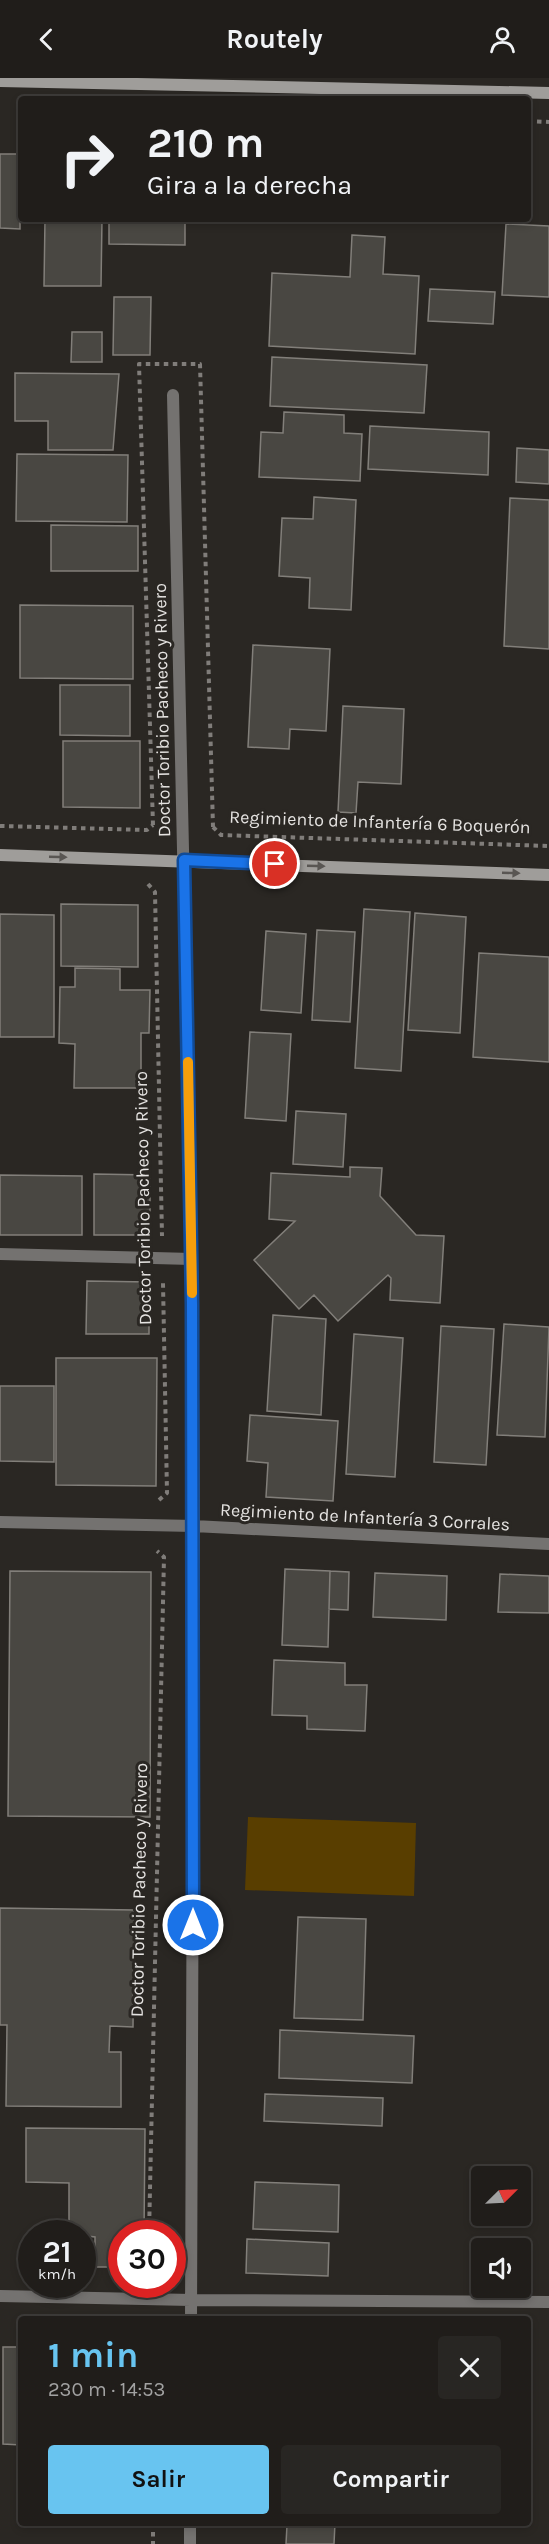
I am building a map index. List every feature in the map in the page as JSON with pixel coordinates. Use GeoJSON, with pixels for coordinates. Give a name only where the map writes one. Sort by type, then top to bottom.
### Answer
{"type":"FeatureCollection","features":[{"type":"Feature","properties":{"kind":"street"},"geometry":{"type":"LineString","coordinates":[[0,81],[164,81],[549,93]]}},
{"type":"Feature","properties":{"kind":"street","name":"Doctor Toribio Pacheco y Rivero"},"geometry":{"type":"LineString","coordinates":[[173,395],[192,1259],[194,1527],[191,2316]]}},
{"type":"Feature","properties":{"kind":"street"},"geometry":{"type":"LineString","coordinates":[[0,855],[549,875]]}},
{"type":"Feature","properties":{"kind":"street"},"geometry":{"type":"LineString","coordinates":[[0,1254],[192,1259]]}},
{"type":"Feature","properties":{"kind":"street","name":"Regimiento de Infantería 3 Corrales"},"geometry":{"type":"LineString","coordinates":[[0,1522],[194,1527],[549,1544]]}},
{"type":"Feature","properties":{"kind":"street"},"geometry":{"type":"LineString","coordinates":[[0,2296],[191,2300],[549,2302]]}},
{"type":"Feature","properties":{"kind":"street"},"geometry":{"type":"LineString","coordinates":[[190,2526],[190,2544]]}},
{"type":"Feature","properties":{"kind":"path"},"geometry":{"type":"LineString","coordinates":[[531,121],[549,122]]}},
{"type":"Feature","properties":{"kind":"path"},"geometry":{"type":"LineString","coordinates":[[0,826],[147,830],[153,825]]}},
{"type":"Feature","properties":{"kind":"path","name":"Regimiento de Infantería 6 Boquerón"},"geometry":{"type":"LineString","coordinates":[[207,826],[213,827],[221,835],[549,846]]}},
{"type":"Feature","properties":{"kind":"path","name":"Doctor Toribio Pacheco y Rivero"},"geometry":{"type":"LineString","coordinates":[[155,892],[167,1493],[159,1500]]}},
{"type":"Feature","properties":{"kind":"path","name":"Doctor Toribio Pacheco y Rivero"},"geometry":{"type":"LineString","coordinates":[[149,2220],[164,1557],[158,1551]]}},
{"type":"Feature","properties":{"kind":"path"},"geometry":{"type":"LineString","coordinates":[[153,2526],[153,2544]]}},
{"type":"Feature","properties":{"kind":"shaded area"},"geometry":{"type":"Polygon","coordinates":[[[248,1817],[416,1823],[414,1896],[245,1890],[248,1817]]]}},
{"type":"Feature","properties":{"kind":"building"},"geometry":{"type":"Polygon","coordinates":[[[0,154],[18,154],[18,222],[20,222],[20,229],[0,228],[0,154]]]}},
{"type":"Feature","properties":{"kind":"building"},"geometry":{"type":"Polygon","coordinates":[[[45,222],[102,222],[101,286],[44,286],[45,222]]]}},
{"type":"Feature","properties":{"kind":"building"},"geometry":{"type":"Polygon","coordinates":[[[109,222],[185,222],[185,245],[109,244],[109,222]]]}},
{"type":"Feature","properties":{"kind":"building"},"geometry":{"type":"Polygon","coordinates":[[[506,224],[549,226],[549,297],[502,295],[506,224]]]}},
{"type":"Feature","properties":{"kind":"building"},"geometry":{"type":"Polygon","coordinates":[[[352,235],[385,237],[383,274],[419,276],[415,354],[269,346],[272,273],[350,277],[352,235]]]}},
{"type":"Feature","properties":{"kind":"building"},"geometry":{"type":"Polygon","coordinates":[[[430,289],[495,292],[493,324],[428,321],[430,289]]]}},
{"type":"Feature","properties":{"kind":"building"},"geometry":{"type":"Polygon","coordinates":[[[114,297],[151,297],[150,355],[113,355],[114,297]]]}},
{"type":"Feature","properties":{"kind":"building"},"geometry":{"type":"Polygon","coordinates":[[[72,332],[102,332],[102,362],[71,362],[72,332]]]}},
{"type":"Feature","properties":{"kind":"building"},"geometry":{"type":"Polygon","coordinates":[[[272,357],[427,365],[424,413],[270,406],[272,357]]]}},
{"type":"Feature","properties":{"kind":"building"},"geometry":{"type":"Polygon","coordinates":[[[15,373],[119,374],[113,450],[48,450],[48,421],[15,421],[15,373]]]}},
{"type":"Feature","properties":{"kind":"building"},"geometry":{"type":"Polygon","coordinates":[[[284,412],[344,415],[344,433],[362,434],[360,481],[259,477],[261,432],[283,433],[284,412]]]}},
{"type":"Feature","properties":{"kind":"building"},"geometry":{"type":"Polygon","coordinates":[[[370,426],[489,432],[488,475],[368,469],[370,426]]]}},
{"type":"Feature","properties":{"kind":"building"},"geometry":{"type":"Polygon","coordinates":[[[517,448],[549,450],[549,484],[516,482],[517,448]]]}},
{"type":"Feature","properties":{"kind":"building"},"geometry":{"type":"Polygon","coordinates":[[[17,454],[128,455],[127,522],[16,521],[17,454]]]}},
{"type":"Feature","properties":{"kind":"building"},"geometry":{"type":"Polygon","coordinates":[[[314,497],[356,500],[351,610],[309,608],[310,578],[279,576],[282,518],[313,519],[314,497]]]}},
{"type":"Feature","properties":{"kind":"building"},"geometry":{"type":"Polygon","coordinates":[[[510,498],[549,500],[549,649],[504,646],[510,498]]]}},
{"type":"Feature","properties":{"kind":"building"},"geometry":{"type":"Polygon","coordinates":[[[51,525],[138,526],[138,571],[51,571],[51,525]]]}},
{"type":"Feature","properties":{"kind":"building"},"geometry":{"type":"Polygon","coordinates":[[[20,605],[133,606],[133,679],[20,678],[20,605]]]}},
{"type":"Feature","properties":{"kind":"building"},"geometry":{"type":"Polygon","coordinates":[[[253,645],[330,649],[326,731],[290,729],[289,749],[248,747],[253,645]]]}},
{"type":"Feature","properties":{"kind":"building"},"geometry":{"type":"Polygon","coordinates":[[[60,685],[130,685],[130,736],[60,735],[60,685]]]}},
{"type":"Feature","properties":{"kind":"building"},"geometry":{"type":"Polygon","coordinates":[[[343,706],[404,709],[401,784],[358,782],[356,813],[338,812],[343,706]]]}},
{"type":"Feature","properties":{"kind":"building"},"geometry":{"type":"Polygon","coordinates":[[[63,741],[140,741],[140,808],[63,807],[63,741]]]}},
{"type":"Feature","properties":{"kind":"building"},"geometry":{"type":"Polygon","coordinates":[[[61,904],[138,905],[138,967],[61,966],[61,904]]]}},
{"type":"Feature","properties":{"kind":"building"},"geometry":{"type":"Polygon","coordinates":[[[364,909],[410,912],[401,1071],[355,1068],[364,909]]]}},
{"type":"Feature","properties":{"kind":"building"},"geometry":{"type":"Polygon","coordinates":[[[415,913],[466,917],[460,1033],[408,1030],[415,913]]]}},
{"type":"Feature","properties":{"kind":"building"},"geometry":{"type":"Polygon","coordinates":[[[0,914],[54,915],[54,1037],[0,1037],[0,914]]]}},
{"type":"Feature","properties":{"kind":"building"},"geometry":{"type":"Polygon","coordinates":[[[317,930],[355,932],[350,1022],[312,1020],[317,930]]]}},
{"type":"Feature","properties":{"kind":"building"},"geometry":{"type":"Polygon","coordinates":[[[266,931],[306,934],[301,1013],[261,1010],[266,931]]]}},
{"type":"Feature","properties":{"kind":"building"},"geometry":{"type":"Polygon","coordinates":[[[479,953],[549,957],[549,1062],[473,1057],[479,953]]]}},
{"type":"Feature","properties":{"kind":"building"},"geometry":{"type":"Polygon","coordinates":[[[75,968],[120,969],[120,990],[150,990],[149,1033],[141,1033],[141,1088],[74,1088],[75,1044],[59,1043],[60,987],[75,987],[75,968]]]}},
{"type":"Feature","properties":{"kind":"building"},"geometry":{"type":"Polygon","coordinates":[[[250,1032],[291,1034],[286,1121],[245,1118],[250,1032]]]}},
{"type":"Feature","properties":{"kind":"building"},"geometry":{"type":"Polygon","coordinates":[[[296,1111],[346,1114],[343,1167],[293,1164],[296,1111]]]}},
{"type":"Feature","properties":{"kind":"building"},"geometry":{"type":"Polygon","coordinates":[[[350,1167],[382,1168],[380,1196],[416,1235],[444,1236],[440,1303],[390,1300],[391,1278],[388,1275],[338,1321],[314,1295],[299,1309],[254,1260],[295,1221],[269,1219],[271,1173],[350,1177],[350,1167]]]}},
{"type":"Feature","properties":{"kind":"building"},"geometry":{"type":"Polygon","coordinates":[[[94,1174],[150,1175],[150,1235],[94,1235],[94,1174]]]}},
{"type":"Feature","properties":{"kind":"building"},"geometry":{"type":"Polygon","coordinates":[[[0,1175],[82,1176],[82,1235],[0,1235],[0,1175]]]}},
{"type":"Feature","properties":{"kind":"building"},"geometry":{"type":"Polygon","coordinates":[[[87,1281],[149,1282],[149,1334],[86,1334],[87,1281]]]}},
{"type":"Feature","properties":{"kind":"building"},"geometry":{"type":"Polygon","coordinates":[[[273,1315],[326,1319],[321,1415],[267,1411],[273,1315]]]}},
{"type":"Feature","properties":{"kind":"building"},"geometry":{"type":"Polygon","coordinates":[[[504,1324],[549,1327],[545,1437],[497,1435],[504,1324]]]}},
{"type":"Feature","properties":{"kind":"building"},"geometry":{"type":"Polygon","coordinates":[[[441,1326],[494,1329],[486,1465],[434,1462],[441,1326]]]}},
{"type":"Feature","properties":{"kind":"building"},"geometry":{"type":"Polygon","coordinates":[[[354,1334],[403,1338],[395,1477],[346,1474],[354,1334]]]}},
{"type":"Feature","properties":{"kind":"building"},"geometry":{"type":"Polygon","coordinates":[[[56,1358],[157,1358],[156,1486],[56,1485],[56,1358]]]}},
{"type":"Feature","properties":{"kind":"building"},"geometry":{"type":"Polygon","coordinates":[[[0,1386],[54,1386],[54,1462],[0,1461],[0,1386]]]}},
{"type":"Feature","properties":{"kind":"building"},"geometry":{"type":"Polygon","coordinates":[[[250,1415],[338,1421],[333,1501],[266,1497],[268,1463],[247,1461],[250,1415]]]}},
{"type":"Feature","properties":{"kind":"building"},"geometry":{"type":"Polygon","coordinates":[[[285,1569],[330,1571],[328,1647],[282,1645],[285,1569]]]}},
{"type":"Feature","properties":{"kind":"building"},"geometry":{"type":"Polygon","coordinates":[[[10,1571],[151,1572],[150,1817],[8,1816],[10,1571]]]}},
{"type":"Feature","properties":{"kind":"building"},"geometry":{"type":"Polygon","coordinates":[[[330,1571],[349,1572],[348,1610],[329,1609],[330,1571]]]}},
{"type":"Feature","properties":{"kind":"building"},"geometry":{"type":"Polygon","coordinates":[[[375,1573],[447,1576],[446,1620],[373,1617],[375,1573]]]}},
{"type":"Feature","properties":{"kind":"building"},"geometry":{"type":"Polygon","coordinates":[[[500,1574],[549,1576],[549,1613],[498,1612],[500,1574]]]}},
{"type":"Feature","properties":{"kind":"building"},"geometry":{"type":"Polygon","coordinates":[[[274,1660],[345,1663],[345,1685],[367,1685],[365,1731],[307,1729],[307,1716],[272,1715],[274,1660]]]}},
{"type":"Feature","properties":{"kind":"building"},"geometry":{"type":"Polygon","coordinates":[[[0,1908],[134,1910],[133,2027],[110,2026],[109,2052],[121,2052],[121,2107],[6,2106],[7,2025],[0,2025],[0,1908]]]}},
{"type":"Feature","properties":{"kind":"building"},"geometry":{"type":"Polygon","coordinates":[[[298,1917],[366,1919],[363,2020],[294,2018],[298,1917]]]}},
{"type":"Feature","properties":{"kind":"building"},"geometry":{"type":"Polygon","coordinates":[[[280,2030],[414,2036],[412,2083],[279,2078],[280,2030]]]}},
{"type":"Feature","properties":{"kind":"building"},"geometry":{"type":"Polygon","coordinates":[[[265,2094],[383,2098],[382,2126],[264,2121],[265,2094]]]}},
{"type":"Feature","properties":{"kind":"building"},"geometry":{"type":"Polygon","coordinates":[[[26,2128],[145,2129],[144,2220],[108,2220],[108,2267],[96,2267],[96,2220],[69,2220],[69,2183],[26,2182],[26,2128]]]}},
{"type":"Feature","properties":{"kind":"building"},"geometry":{"type":"Polygon","coordinates":[[[255,2182],[339,2185],[338,2232],[253,2229],[255,2182]]]}},
{"type":"Feature","properties":{"kind":"building"},"geometry":{"type":"Polygon","coordinates":[[[247,2239],[329,2243],[328,2276],[246,2273],[247,2239]]]}},
{"type":"Feature","properties":{"kind":"building"},"geometry":{"type":"Polygon","coordinates":[[[3,2347],[18,2347],[18,2445],[3,2444],[3,2347]]]}},
{"type":"Feature","properties":{"kind":"building"},"geometry":{"type":"Polygon","coordinates":[[[287,2526],[335,2526],[334,2544],[286,2544],[287,2526]]]}},
{"type":"Feature","properties":{"kind":"slow traffic"},"geometry":{"type":"LineString","coordinates":[[188,1062],[192,1293]]}},
{"type":"Feature","properties":{"kind":"route"},"geometry":{"type":"LineString","coordinates":[[193,1925],[194,1527],[184,860],[275,864]]}}]}
